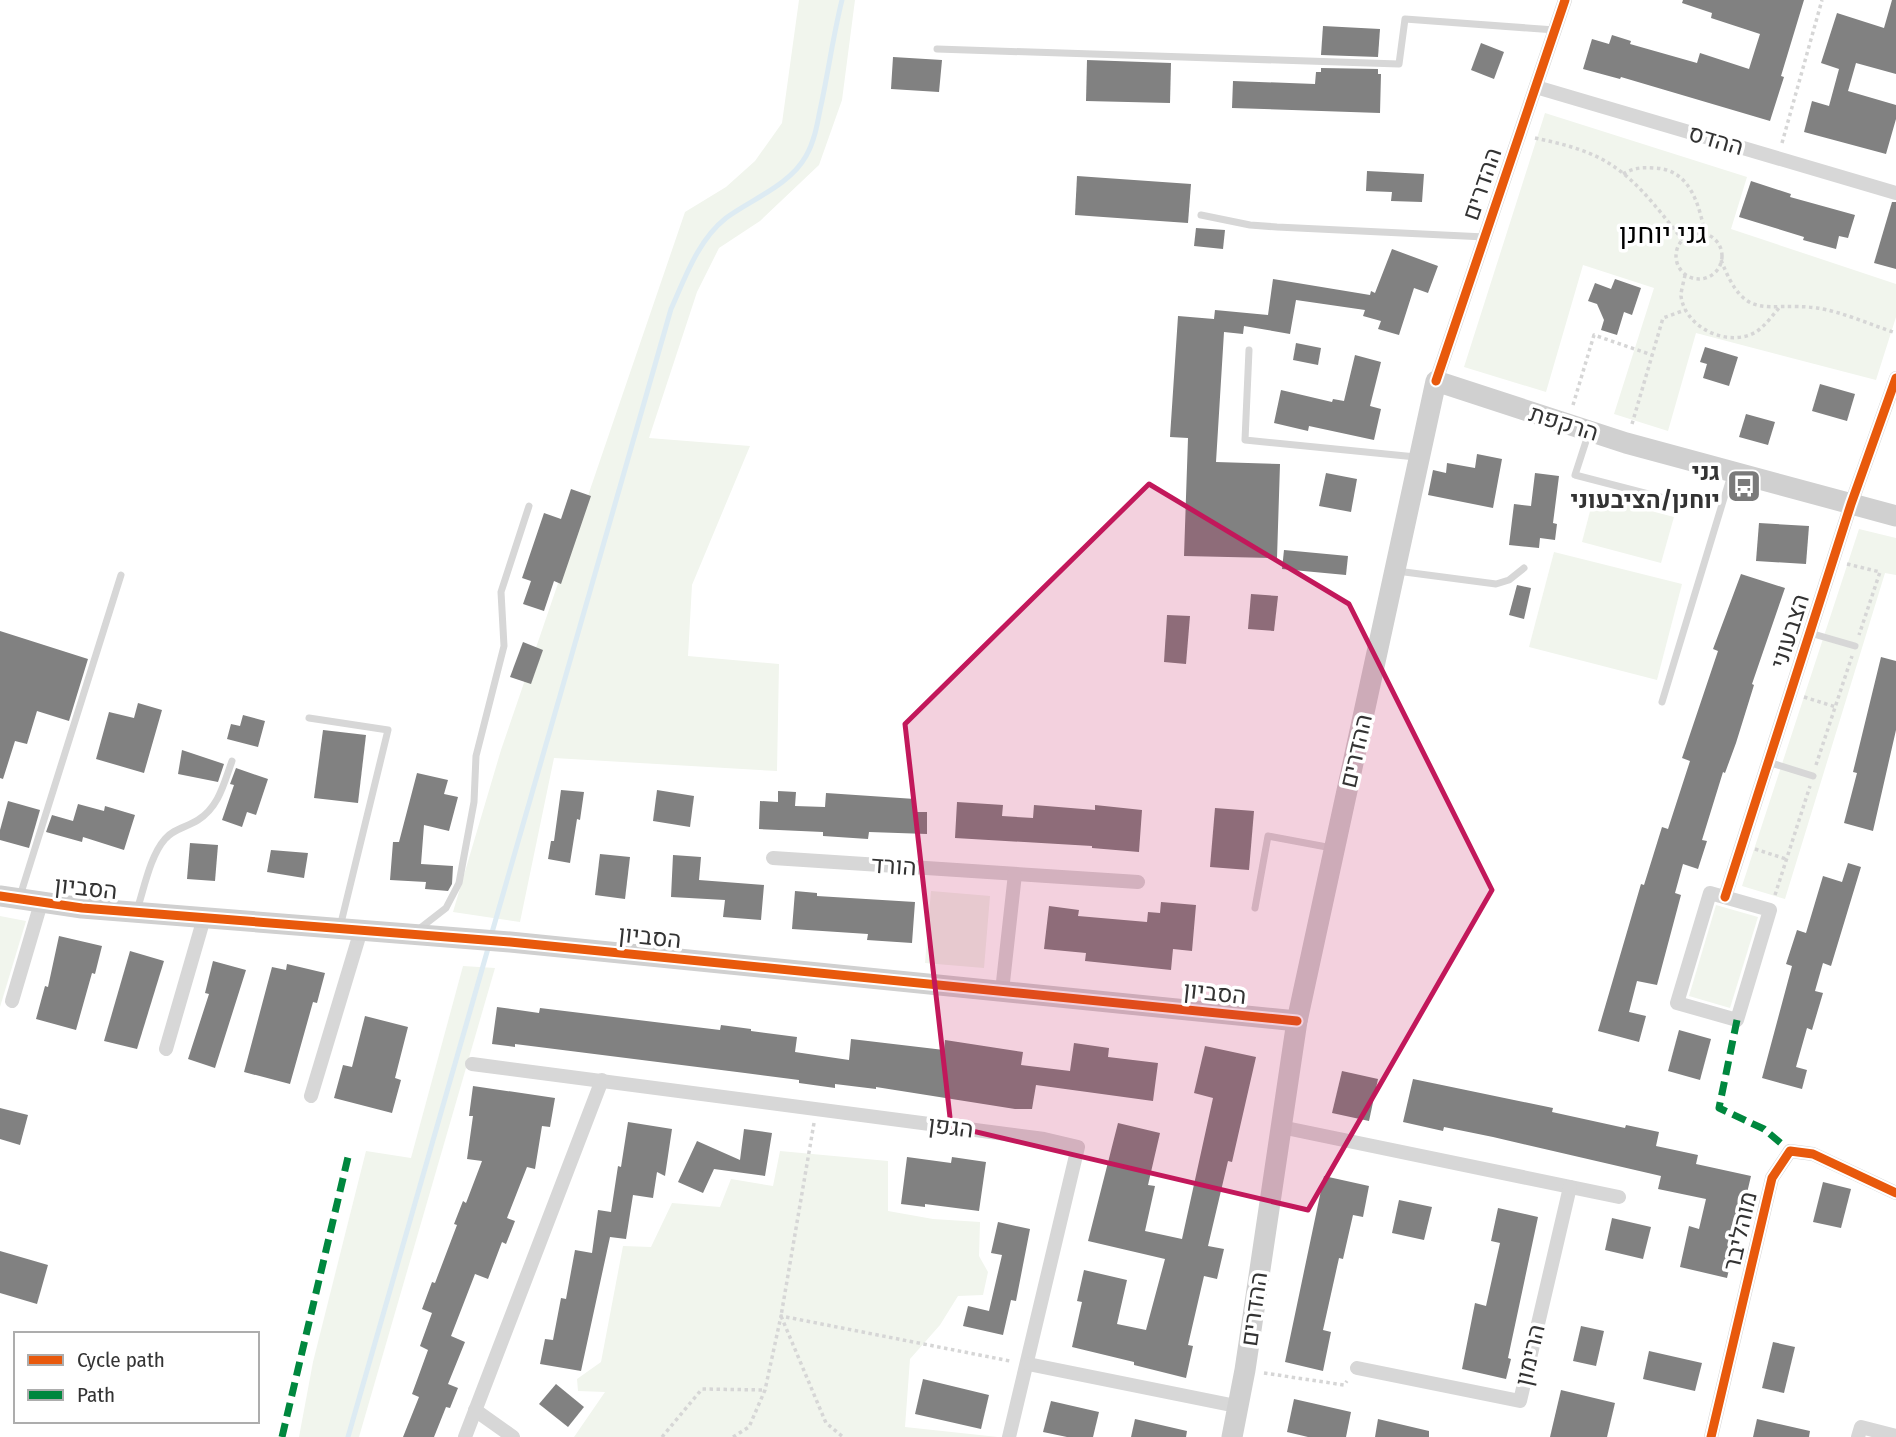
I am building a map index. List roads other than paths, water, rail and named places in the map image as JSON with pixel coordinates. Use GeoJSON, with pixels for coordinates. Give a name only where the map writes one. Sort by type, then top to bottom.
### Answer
{"type":"FeatureCollection","features":[{"type":"Feature","properties":{"kind":"main road","name":"הרקפת"},"geometry":{"type":"LineString","coordinates":[[1436,381],[1626,443],[1896,516]]}},
{"type":"Feature","properties":{"kind":"main road","name":"ההדרים"},"geometry":{"type":"LineString","coordinates":[[1232,1437],[1245,1370],[1297,1021],[1436,381]]}},
{"type":"Feature","properties":{"kind":"main road","name":"הסביון"},"geometry":{"type":"LineString","coordinates":[[10,898],[137,913],[510,942],[1297,1021]]}},
{"type":"Feature","properties":{"kind":"street","name":"ההדרים"},"geometry":{"type":"LineString","coordinates":[[1436,381],[1565,0]]}},
{"type":"Feature","properties":{"kind":"street","name":"ההדס"},"geometry":{"type":"LineString","coordinates":[[1536,86],[1896,193]]}},
{"type":"Feature","properties":{"kind":"street","name":"הצבעוני"},"geometry":{"type":"LineString","coordinates":[[1725,897],[1851,504],[1896,378]]}},
{"type":"Feature","properties":{"kind":"street","name":"הורד"},"geometry":{"type":"LineString","coordinates":[[774,858],[1138,882]]}},
{"type":"Feature","properties":{"kind":"street"},"geometry":{"type":"LineString","coordinates":[[1002,991],[1015,874]]}},
{"type":"Feature","properties":{"kind":"street"},"geometry":{"type":"LineString","coordinates":[[1710,893],[1725,897],[1770,911],[1737,1020],[1677,1003],[1710,893]]}},
{"type":"Feature","properties":{"kind":"street"},"geometry":{"type":"LineString","coordinates":[[12,1001],[41,903]]}},
{"type":"Feature","properties":{"kind":"street"},"geometry":{"type":"LineString","coordinates":[[166,1049],[204,918]]}},
{"type":"Feature","properties":{"kind":"street"},"geometry":{"type":"LineString","coordinates":[[312,1096],[361,930]]}},
{"type":"Feature","properties":{"kind":"street","name":"הגפן"},"geometry":{"type":"LineString","coordinates":[[472,1064],[1044,1139],[1079,1147],[1009,1437]]}},
{"type":"Feature","properties":{"kind":"street"},"geometry":{"type":"LineString","coordinates":[[465,1437],[602,1080]]}},
{"type":"Feature","properties":{"kind":"street"},"geometry":{"type":"LineString","coordinates":[[1281,1127],[1619,1197]]}},
{"type":"Feature","properties":{"kind":"street","name":"מוהליבר"},"geometry":{"type":"LineString","coordinates":[[1712,1437],[1772,1178],[1790,1151],[1813,1154],[1896,1193]]}},
{"type":"Feature","properties":{"kind":"street","name":"הרימון"},"geometry":{"type":"LineString","coordinates":[[1356,1368],[1520,1401],[1570,1187]]}},
{"type":"Feature","properties":{"kind":"street"},"geometry":{"type":"LineString","coordinates":[[1027,1364],[1236,1406]]}},
{"type":"Feature","properties":{"kind":"street"},"geometry":{"type":"LineString","coordinates":[[475,1410],[513,1437]]}},
{"type":"Feature","properties":{"kind":"street"},"geometry":{"type":"LineString","coordinates":[[1858,1437],[1861,1427],[1896,1436]]}},
{"type":"Feature","properties":{"kind":"lane"},"geometry":{"type":"LineString","coordinates":[[937,49],[1399,64],[1405,19],[1555,30]]}},
{"type":"Feature","properties":{"kind":"lane"},"geometry":{"type":"LineString","coordinates":[[1201,215],[1250,225],[1485,237]]}},
{"type":"Feature","properties":{"kind":"lane"},"geometry":{"type":"LineString","coordinates":[[1249,350],[1245,440],[1419,458]]}},
{"type":"Feature","properties":{"kind":"lane"},"geometry":{"type":"LineString","coordinates":[[1589,431],[1576,475],[1683,503]]}},
{"type":"Feature","properties":{"kind":"lane"},"geometry":{"type":"LineString","coordinates":[[1662,702],[1732,472]]}},
{"type":"Feature","properties":{"kind":"lane"},"geometry":{"type":"LineString","coordinates":[[413,934],[446,908],[459,883],[474,802],[476,757],[504,646],[501,592],[529,506]]}},
{"type":"Feature","properties":{"kind":"lane"},"geometry":{"type":"LineString","coordinates":[[1395,571],[1496,584],[1509,580],[1524,568]]}},
{"type":"Feature","properties":{"kind":"lane"},"geometry":{"type":"LineString","coordinates":[[10,898],[121,575]]}},
{"type":"Feature","properties":{"kind":"lane"},"geometry":{"type":"LineString","coordinates":[[1810,633],[1855,646]]}},
{"type":"Feature","properties":{"kind":"lane"},"geometry":{"type":"LineString","coordinates":[[309,719],[388,730],[340,929]]}},
{"type":"Feature","properties":{"kind":"lane"},"geometry":{"type":"LineString","coordinates":[[137,913],[149,870],[165,839],[198,820],[216,803],[232,761]]}},
{"type":"Feature","properties":{"kind":"lane"},"geometry":{"type":"LineString","coordinates":[[1768,762],[1813,776]]}},
{"type":"Feature","properties":{"kind":"lane"},"geometry":{"type":"LineString","coordinates":[[1255,908],[1268,836],[1335,848]]}},
{"type":"Feature","properties":{"kind":"waterway"},"geometry":{"type":"LineString","coordinates":[[491,936],[671,309],[693,260],[716,227],[781,183],[806,156],[816,128],[842,0]]}},
{"type":"Feature","properties":{"kind":"waterway"},"geometry":{"type":"LineString","coordinates":[[348,1437],[489,945]]}},
{"type":"Feature","properties":{"kind":"place","name":"גני יוחנן/הציבעוני"},"geometry":{"type":"Point","coordinates":[1744,486]}},
{"type":"Feature","properties":{"kind":"district","name":"גני יוחנן"},"geometry":{"type":"Point","coordinates":[1663,233]}}]}
